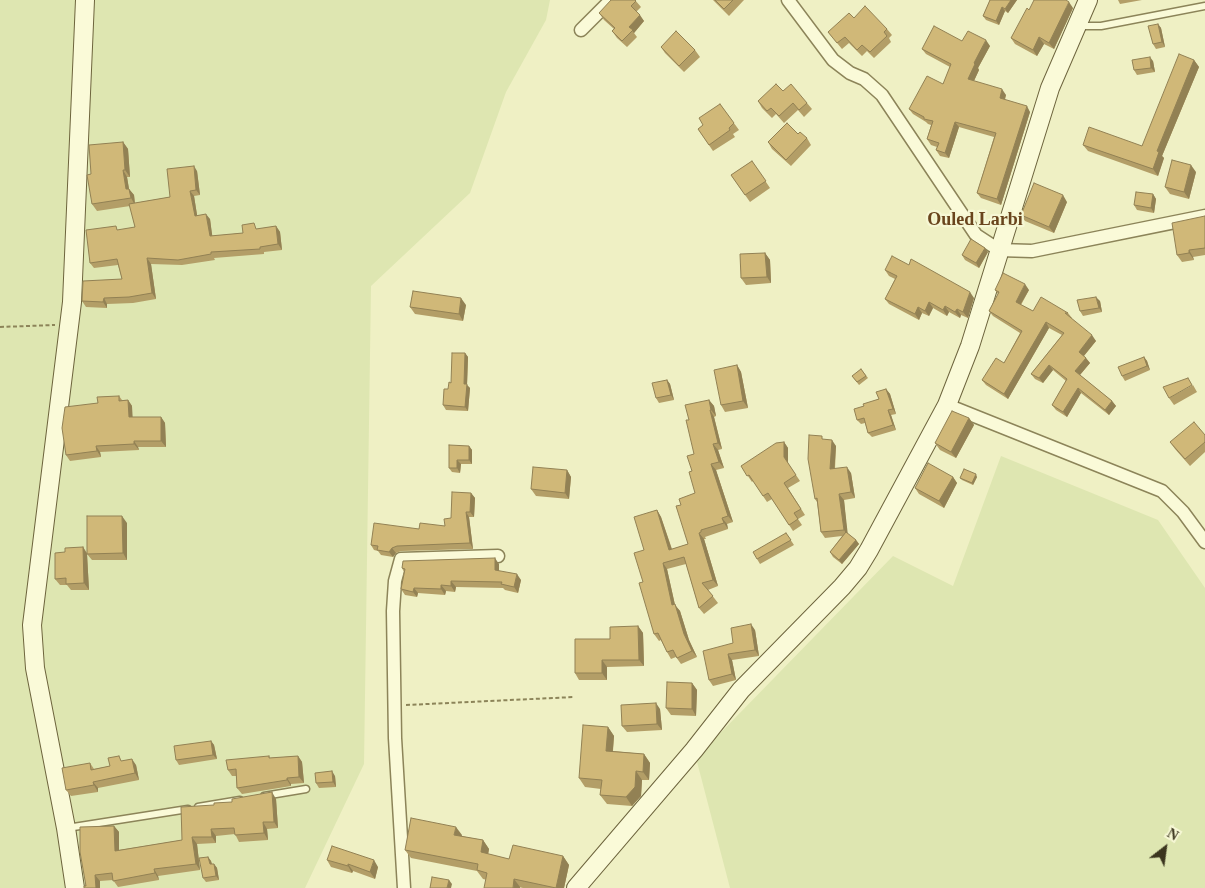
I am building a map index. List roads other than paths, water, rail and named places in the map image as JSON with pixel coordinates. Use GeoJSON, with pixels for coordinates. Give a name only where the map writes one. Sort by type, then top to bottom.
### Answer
{"type":"FeatureCollection","features":[{"type":"Feature","properties":{"kind":"street"},"geometry":{"type":"LineString","coordinates":[[75,888],[66,828],[36,668],[32,625],[70,325],[76,240],[85,0]]}},
{"type":"Feature","properties":{"kind":"street"},"geometry":{"type":"LineString","coordinates":[[581,30],[611,0]]}},
{"type":"Feature","properties":{"kind":"street"},"geometry":{"type":"LineString","coordinates":[[788,0],[833,60],[850,73],[864,79],[882,95],[976,235],[999,250],[1032,251],[1205,216]]}},
{"type":"Feature","properties":{"kind":"street"},"geometry":{"type":"LineString","coordinates":[[576,888],[694,750],[741,690],[842,587],[858,568],[869,550],[946,404],[970,346],[1050,88],[1088,0]]}},
{"type":"Feature","properties":{"kind":"street"},"geometry":{"type":"LineString","coordinates":[[946,404],[1162,491],[1183,512],[1205,542]]}},
{"type":"Feature","properties":{"kind":"street"},"geometry":{"type":"LineString","coordinates":[[404,888],[395,738],[393,611],[395,581],[401,559],[498,556]]}},
{"type":"Feature","properties":{"kind":"lane"},"geometry":{"type":"LineString","coordinates":[[1076,26],[1101,26],[1205,6]]}},
{"type":"Feature","properties":{"kind":"lane"},"geometry":{"type":"LineString","coordinates":[[260,797],[306,789]]}},
{"type":"Feature","properties":{"kind":"lane"},"geometry":{"type":"LineString","coordinates":[[66,828],[251,798]]}},
{"type":"Feature","properties":{"kind":"district","name":"Ouled Larbi"},"geometry":{"type":"Point","coordinates":[975,220]}}]}
